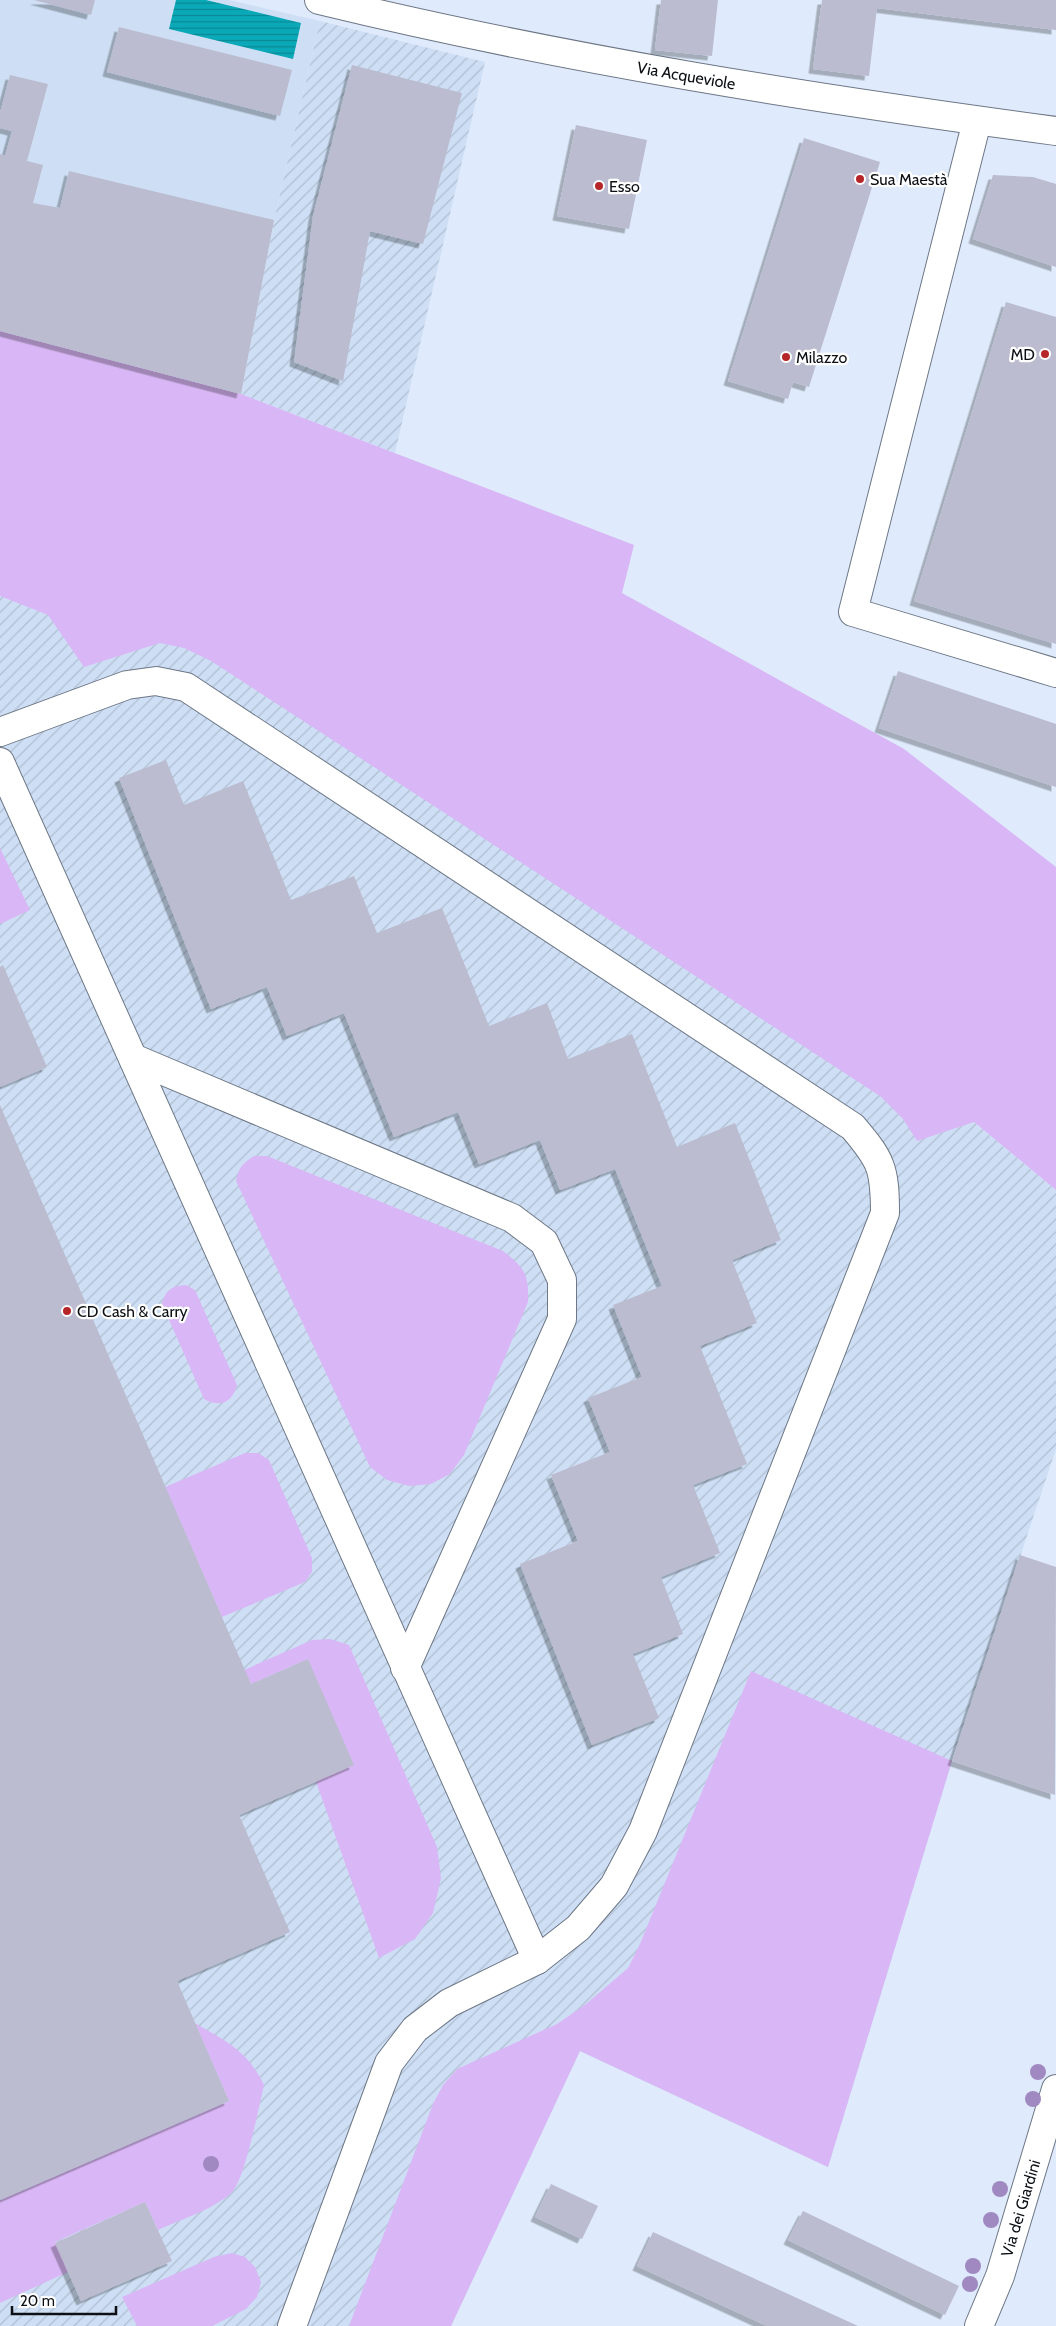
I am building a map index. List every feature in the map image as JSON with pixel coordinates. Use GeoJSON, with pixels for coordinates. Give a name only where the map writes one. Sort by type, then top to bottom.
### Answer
{"type":"FeatureCollection","features":[{"type":"Feature","properties":{"kind":"main road","name":"Via Acqueviole"},"geometry":{"type":"LineString","coordinates":[[319,0],[523,46],[738,84],[1056,132]]}},
{"type":"Feature","properties":{"kind":"main road"},"geometry":{"type":"LineString","coordinates":[[977,121],[853,612],[1056,673]]}},
{"type":"Feature","properties":{"kind":"main road"},"geometry":{"type":"LineString","coordinates":[[0,732],[127,686],[156,681],[186,687],[853,1127],[875,1154],[885,1182],[885,1212],[643,1831],[614,1886],[578,1928],[537,1960],[449,2003],[415,2030],[389,2063],[292,2326]]}},
{"type":"Feature","properties":{"kind":"main road"},"geometry":{"type":"LineString","coordinates":[[0,762],[537,1960]]}},
{"type":"Feature","properties":{"kind":"main road"},"geometry":{"type":"LineString","coordinates":[[132,1058],[512,1218],[544,1242],[562,1280],[562,1319],[406,1668]]}},
{"type":"Feature","properties":{"kind":"main road","name":"Via dei Giardini"},"geometry":{"type":"LineString","coordinates":[[979,2326],[1000,2276],[1056,2090]]}},
{"type":"Feature","properties":{"kind":"shaded area"},"geometry":{"type":"Polygon","coordinates":[[[0,0],[229,0],[320,21],[274,220],[241,394],[0,331],[0,0]]]}},
{"type":"Feature","properties":{"kind":"shaded area"},"geometry":{"type":"Polygon","coordinates":[[[320,21],[485,62],[395,453],[241,394],[274,220],[320,21]]]}},
{"type":"Feature","properties":{"kind":"shaded area"},"geometry":{"type":"Polygon","coordinates":[[[0,331],[241,394],[634,545],[622,593],[904,749],[1056,867],[1056,1190],[974,1122],[917,1141],[903,1119],[880,1096],[211,661],[184,648],[160,643],[84,667],[48,615],[0,596],[0,331]]]}},
{"type":"Feature","properties":{"kind":"shaded area"},"geometry":{"type":"Polygon","coordinates":[[[0,551],[670,870],[1056,1190],[1056,1449],[952,1761],[828,2167],[580,2051],[451,2326],[0,2326],[0,551]]]}},
{"type":"Feature","properties":{"kind":"shaded area"},"geometry":{"type":"Polygon","coordinates":[[[0,848],[30,910],[0,924],[0,848]]]}},
{"type":"Feature","properties":{"kind":"shaded area"},"geometry":{"type":"Polygon","coordinates":[[[254,1156],[267,1156],[503,1251],[521,1267],[528,1285],[528,1302],[464,1455],[450,1474],[431,1484],[409,1486],[387,1480],[370,1467],[236,1181],[242,1166],[254,1156]]]}},
{"type":"Feature","properties":{"kind":"shaded area"},"geometry":{"type":"Polygon","coordinates":[[[186,1285],[195,1290],[237,1385],[232,1396],[225,1402],[215,1403],[204,1399],[162,1304],[167,1292],[176,1286],[186,1285]]]}},
{"type":"Feature","properties":{"kind":"shaded area"},"geometry":{"type":"Polygon","coordinates":[[[245,1453],[258,1453],[269,1460],[312,1558],[312,1572],[305,1582],[222,1617],[165,1487],[245,1453]]]}},
{"type":"Feature","properties":{"kind":"shaded area"},"geometry":{"type":"Polygon","coordinates":[[[330,1639],[349,1645],[437,1847],[441,1878],[433,1913],[415,1939],[379,1958],[316,1782],[308,1659],[251,1684],[244,1670],[312,1640],[330,1639]]]}},
{"type":"Feature","properties":{"kind":"shaded area"},"geometry":{"type":"Polygon","coordinates":[[[751,1671],[952,1761],[828,2167],[580,2051],[451,2326],[349,2326],[433,2104],[443,2085],[457,2069],[557,2024],[586,2004],[628,1968],[640,1944],[751,1671]]]}},
{"type":"Feature","properties":{"kind":"shaded area"},"geometry":{"type":"Polygon","coordinates":[[[195,2023],[243,2055],[251,2063],[264,2085],[247,2157],[238,2183],[233,2191],[218,2203],[158,2230],[145,2202],[55,2242],[68,2272],[0,2303],[0,2200],[229,2101],[195,2023]]]}},
{"type":"Feature","properties":{"kind":"shaded area"},"geometry":{"type":"Polygon","coordinates":[[[232,2253],[245,2257],[255,2267],[261,2282],[257,2297],[246,2309],[212,2326],[137,2326],[122,2297],[214,2257],[232,2253]]]}},
{"type":"Feature","properties":{"kind":"water"},"geometry":{"type":"Polygon","coordinates":[[[176,0],[206,0],[301,23],[293,59],[169,29],[176,0]]]}},
{"type":"Feature","properties":{"kind":"building"},"geometry":{"type":"Polygon","coordinates":[[[34,0],[95,0],[91,15],[34,0]]]}},
{"type":"Feature","properties":{"kind":"building"},"geometry":{"type":"Polygon","coordinates":[[[661,0],[718,0],[712,56],[655,50],[661,0]]]}},
{"type":"Feature","properties":{"kind":"building"},"geometry":{"type":"Polygon","coordinates":[[[822,0],[1056,0],[1056,30],[877,8],[869,76],[813,69],[822,0]]]}},
{"type":"Feature","properties":{"kind":"building"},"geometry":{"type":"Polygon","coordinates":[[[119,27],[292,70],[280,116],[107,72],[119,27]]]}},
{"type":"Feature","properties":{"kind":"building"},"geometry":{"type":"Polygon","coordinates":[[[352,65],[462,93],[423,244],[370,231],[343,381],[294,362],[313,216],[352,65]]]}},
{"type":"Feature","properties":{"kind":"building"},"geometry":{"type":"Polygon","coordinates":[[[10,75],[48,84],[27,161],[43,165],[33,203],[60,208],[69,171],[274,220],[241,394],[0,331],[0,154],[5,156],[12,131],[0,128],[0,113],[10,75]]]}},
{"type":"Feature","properties":{"kind":"building"},"geometry":{"type":"Polygon","coordinates":[[[576,125],[647,140],[629,229],[557,216],[576,125]]]}},
{"type":"Feature","properties":{"kind":"building"},"geometry":{"type":"Polygon","coordinates":[[[804,138],[880,162],[809,387],[793,382],[788,399],[728,381],[804,138]]]}},
{"type":"Feature","properties":{"kind":"building"},"geometry":{"type":"Polygon","coordinates":[[[993,175],[1033,177],[1056,184],[1056,267],[973,239],[993,175]]]}},
{"type":"Feature","properties":{"kind":"building"},"geometry":{"type":"Polygon","coordinates":[[[1006,302],[1056,317],[1056,644],[914,601],[1006,302]]]}},
{"type":"Feature","properties":{"kind":"building"},"geometry":{"type":"Polygon","coordinates":[[[898,671],[1056,724],[1056,787],[879,728],[898,671]]]}},
{"type":"Feature","properties":{"kind":"building"},"geometry":{"type":"Polygon","coordinates":[[[166,760],[184,805],[243,781],[291,900],[354,876],[377,933],[442,908],[489,1026],[547,1003],[568,1059],[632,1034],[677,1147],[735,1123],[781,1240],[732,1260],[757,1323],[700,1346],[747,1464],[693,1485],[720,1553],[661,1577],[683,1634],[633,1654],[659,1718],[592,1745],[520,1564],[578,1541],[551,1475],[610,1452],[588,1398],[642,1377],[613,1305],[662,1286],[615,1169],[560,1190],[540,1140],[479,1164],[458,1112],[394,1137],[344,1013],[287,1036],[267,987],[211,1009],[119,778],[166,760]]]}},
{"type":"Feature","properties":{"kind":"building"},"geometry":{"type":"Polygon","coordinates":[[[3,965],[47,1067],[0,1087],[0,967],[3,965]]]}},
{"type":"Feature","properties":{"kind":"building"},"geometry":{"type":"Polygon","coordinates":[[[0,1105],[251,1684],[308,1659],[354,1765],[239,1815],[290,1932],[177,1981],[229,2101],[0,2200],[0,1105]]]}},
{"type":"Feature","properties":{"kind":"building"},"geometry":{"type":"Polygon","coordinates":[[[1020,1555],[1056,1567],[1055,1795],[952,1761],[1020,1555]]]}},
{"type":"Feature","properties":{"kind":"building"},"geometry":{"type":"Polygon","coordinates":[[[551,2184],[598,2206],[582,2239],[535,2217],[551,2184]]]}},
{"type":"Feature","properties":{"kind":"building"},"geometry":{"type":"Polygon","coordinates":[[[145,2202],[172,2261],[81,2301],[55,2243],[145,2202]]]}},
{"type":"Feature","properties":{"kind":"building"},"geometry":{"type":"Polygon","coordinates":[[[803,2211],[959,2286],[945,2315],[788,2240],[803,2211]]]}},
{"type":"Feature","properties":{"kind":"building"},"geometry":{"type":"Polygon","coordinates":[[[653,2232],[858,2326],[767,2326],[637,2266],[653,2232]]]}},
{"type":"Feature","properties":{"kind":"place","name":"Sua Maestà"},"geometry":{"type":"Point","coordinates":[860,179]}},
{"type":"Feature","properties":{"kind":"place","name":"Esso"},"geometry":{"type":"Point","coordinates":[599,186]}},
{"type":"Feature","properties":{"kind":"place","name":"MD"},"geometry":{"type":"Point","coordinates":[1045,354]}},
{"type":"Feature","properties":{"kind":"place","name":"Milazzo"},"geometry":{"type":"Point","coordinates":[786,357]}},
{"type":"Feature","properties":{"kind":"place","name":"CD Cash & Carry"},"geometry":{"type":"Point","coordinates":[67,1311]}}]}
